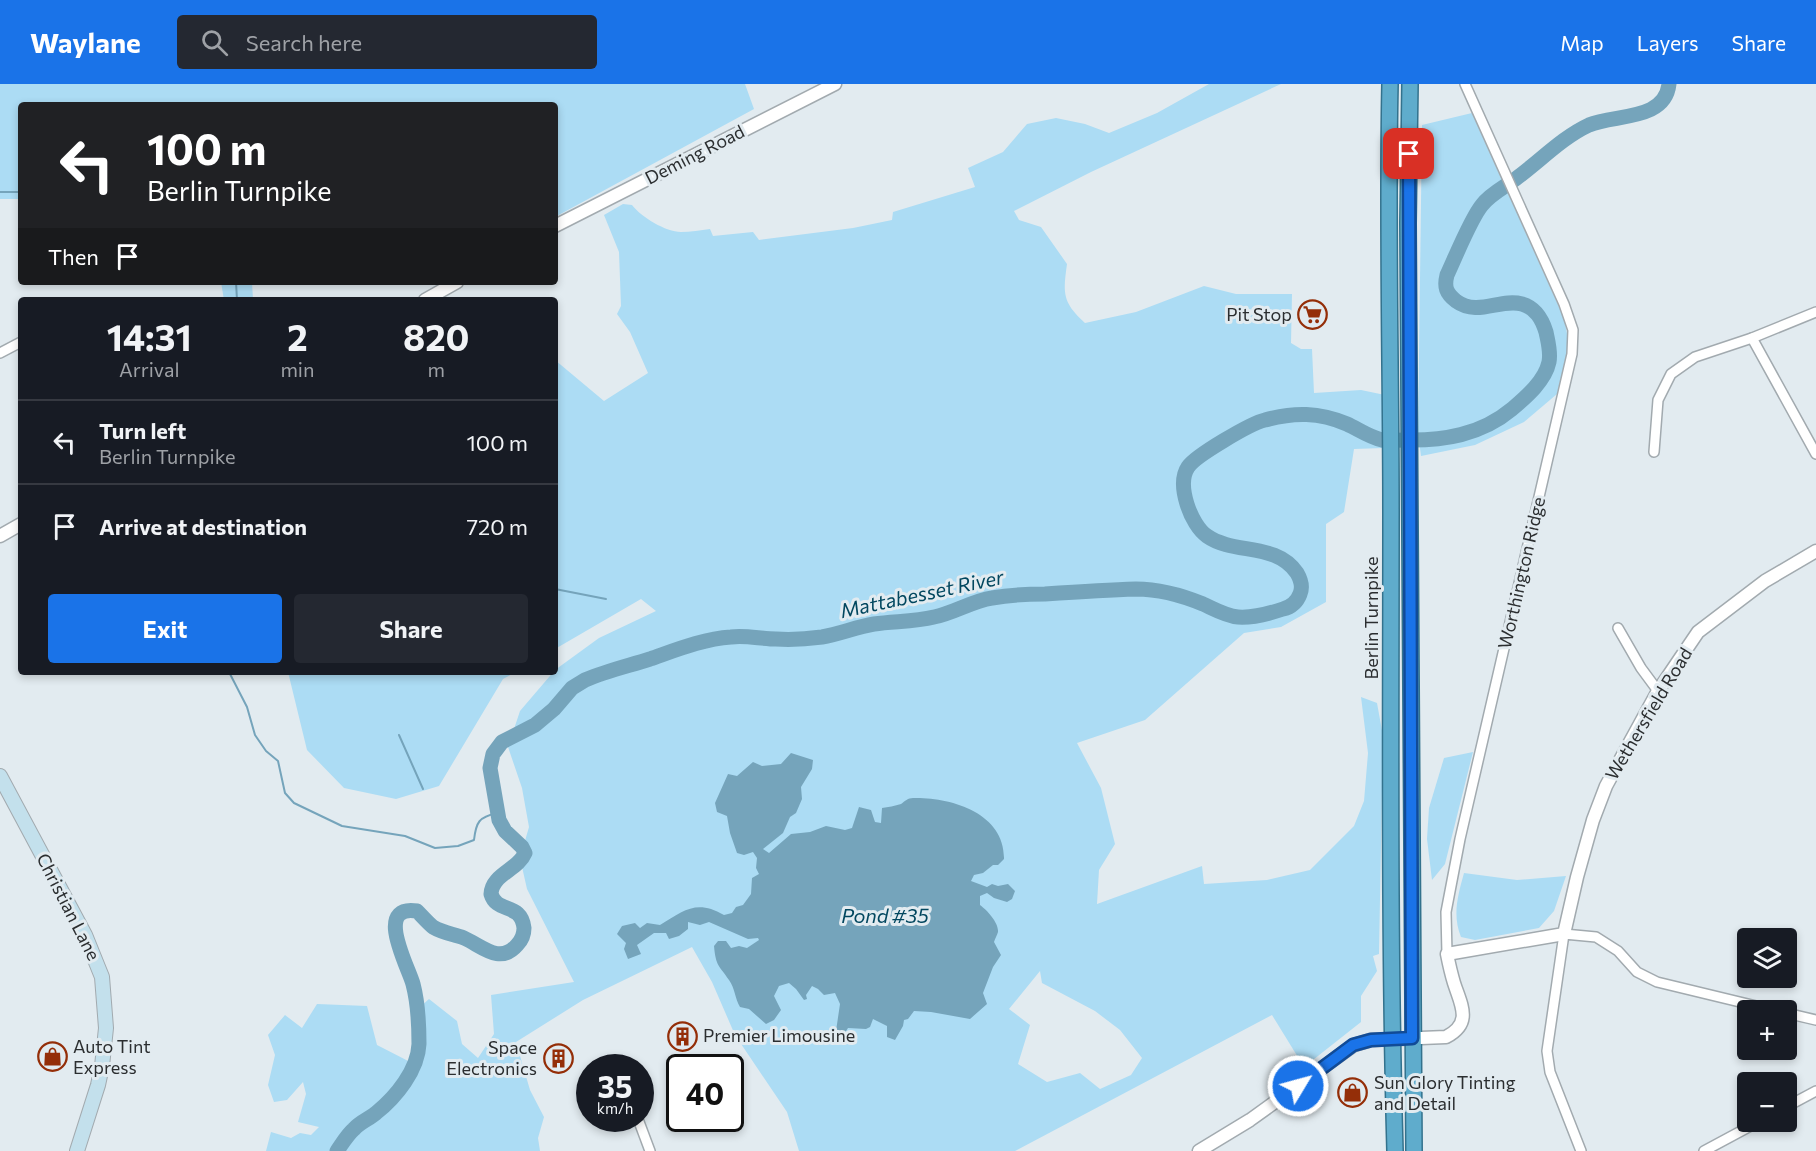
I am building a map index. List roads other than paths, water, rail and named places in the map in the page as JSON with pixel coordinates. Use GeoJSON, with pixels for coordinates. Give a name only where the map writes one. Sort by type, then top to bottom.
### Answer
{"type":"FeatureCollection","features":[{"type":"Feature","properties":{"kind":"highway","name":"Berlin Turnpike"},"geometry":{"type":"LineString","coordinates":[[1390,84],[1388,223],[1395,1151]]}},
{"type":"Feature","properties":{"kind":"highway"},"geometry":{"type":"LineString","coordinates":[[1410,84],[1408,223],[1414,1151]]}},
{"type":"Feature","properties":{"kind":"main road","name":"Christian Lane"},"geometry":{"type":"LineString","coordinates":[[0,776],[85,935],[102,977],[106,1028],[102,1066],[77,1151]]}},
{"type":"Feature","properties":{"kind":"street","name":"Deming Road"},"geometry":{"type":"LineString","coordinates":[[558,224],[835,84]]}},
{"type":"Feature","properties":{"kind":"street","name":"Worthington Ridge"},"geometry":{"type":"LineString","coordinates":[[1199,1151],[1274,1103],[1353,1045],[1371,1040],[1446,1037],[1455,1033],[1461,1026],[1463,1009],[1447,954],[1446,912],[1460,839],[1574,341],[1571,320],[1465,84]]}},
{"type":"Feature","properties":{"kind":"street"},"geometry":{"type":"LineString","coordinates":[[430,297],[452,285]]}},
{"type":"Feature","properties":{"kind":"street"},"geometry":{"type":"LineString","coordinates":[[1653,452],[1658,400],[1671,374],[1695,357],[1752,338],[1816,312]]}},
{"type":"Feature","properties":{"kind":"street"},"geometry":{"type":"LineString","coordinates":[[1752,338],[1816,454]]}},
{"type":"Feature","properties":{"kind":"street"},"geometry":{"type":"LineString","coordinates":[[0,353],[18,344]]}},
{"type":"Feature","properties":{"kind":"street"},"geometry":{"type":"LineString","coordinates":[[0,536],[18,526]]}},
{"type":"Feature","properties":{"kind":"street","name":"Wethersfield Road"},"geometry":{"type":"LineString","coordinates":[[1564,934],[1590,831],[1606,786],[1658,691],[1698,632],[1765,581],[1816,551]]}},
{"type":"Feature","properties":{"kind":"street"},"geometry":{"type":"LineString","coordinates":[[1618,628],[1641,668],[1658,691]]}},
{"type":"Feature","properties":{"kind":"street"},"geometry":{"type":"LineString","coordinates":[[1564,934],[1547,1051],[1550,1072],[1581,1151]]}},
{"type":"Feature","properties":{"kind":"street"},"geometry":{"type":"LineString","coordinates":[[1447,954],[1564,934],[1596,937],[1618,951],[1637,972],[1657,982],[1737,1001]]}},
{"type":"Feature","properties":{"kind":"street"},"geometry":{"type":"LineString","coordinates":[[1797,1016],[1816,1020]]}},
{"type":"Feature","properties":{"kind":"street"},"geometry":{"type":"LineString","coordinates":[[1797,1101],[1816,1091]]}},
{"type":"Feature","properties":{"kind":"street"},"geometry":{"type":"LineString","coordinates":[[643,1132],[650,1151]]}},
{"type":"Feature","properties":{"kind":"street"},"geometry":{"type":"LineString","coordinates":[[1704,1151],[1739,1132]]}},
{"type":"Feature","properties":{"kind":"water","name":"Pond #35"},"geometry":{"type":"Polygon","coordinates":[[[791,753],[813,760],[812,769],[801,787],[802,799],[796,813],[790,817],[783,833],[763,849],[769,853],[791,834],[810,832],[826,826],[845,830],[852,828],[859,807],[871,810],[875,822],[881,823],[882,808],[901,804],[911,798],[928,798],[959,805],[986,819],[996,830],[1002,843],[1004,859],[983,873],[974,875],[971,881],[987,887],[992,884],[998,886],[1008,884],[1015,891],[1012,899],[1007,902],[987,893],[980,896],[980,905],[997,925],[998,932],[994,942],[1001,955],[993,967],[983,993],[987,1004],[970,1019],[914,1011],[908,1019],[904,1020],[895,1040],[887,1037],[887,1026],[873,1019],[870,1027],[866,1029],[848,1028],[843,1036],[836,1031],[840,1004],[835,993],[824,995],[812,986],[806,995],[807,999],[804,1000],[789,983],[779,986],[774,996],[781,1010],[774,1020],[766,1024],[749,1009],[740,1007],[731,983],[717,962],[714,946],[718,941],[726,941],[731,948],[739,946],[747,948],[759,940],[758,938],[748,939],[709,922],[700,925],[688,922],[688,929],[679,936],[669,939],[666,933],[654,933],[637,945],[641,954],[628,959],[624,949],[626,943],[617,934],[622,926],[635,923],[640,928],[647,923],[660,925],[684,911],[698,907],[714,910],[724,915],[732,913],[736,907],[743,905],[751,894],[752,878],[759,874],[756,868],[757,858],[753,852],[744,855],[737,853],[727,816],[717,812],[715,803],[728,774],[737,776],[753,762],[762,766],[781,764],[791,753]]]}},
{"type":"Feature","properties":{"kind":"waterway","name":"Mattabesset River"},"geometry":{"type":"LineString","coordinates":[[337,1151],[356,1127],[376,1113],[398,1091],[415,1064],[418,1054],[419,1029],[416,999],[397,939],[395,927],[397,917],[404,911],[417,911],[437,929],[464,938],[498,954],[511,951],[522,937],[524,928],[522,920],[514,911],[498,904],[491,894],[492,887],[500,877],[517,864],[525,853],[522,847],[505,831],[499,820],[490,768],[493,754],[502,742],[535,725],[554,709],[572,688],[585,680],[690,645],[721,638],[822,637],[874,624],[926,619],[985,600],[1025,594],[1154,590],[1187,598],[1238,617],[1261,615],[1289,607],[1299,597],[1301,584],[1297,573],[1288,563],[1266,553],[1218,542],[1201,531],[1187,504],[1184,484],[1188,467],[1201,455],[1236,433],[1258,422],[1276,417],[1316,415],[1337,420],[1382,440],[1419,440],[1461,435],[1488,425],[1512,409],[1544,376],[1550,354],[1546,332],[1538,315],[1531,308],[1522,304],[1506,303],[1472,307],[1456,301],[1450,295],[1446,286],[1447,275],[1468,228],[1482,205],[1490,197],[1561,142],[1589,125],[1649,110],[1665,96],[1669,84]]}},
{"type":"Feature","properties":{"kind":"waterway"},"geometry":{"type":"LineString","coordinates":[[0,192],[18,192]]}},
{"type":"Feature","properties":{"kind":"waterway"},"geometry":{"type":"LineString","coordinates":[[236,285],[237,297]]}},
{"type":"Feature","properties":{"kind":"waterway"},"geometry":{"type":"LineString","coordinates":[[558,590],[606,599]]}},
{"type":"Feature","properties":{"kind":"waterway"},"geometry":{"type":"LineString","coordinates":[[231,675],[247,707],[255,735],[266,751],[278,761],[285,793],[294,803],[342,826],[405,836],[435,848],[458,846],[474,840],[480,821],[486,816],[497,813]]}},
{"type":"Feature","properties":{"kind":"waterway"},"geometry":{"type":"LineString","coordinates":[[399,735],[423,789]]}},
{"type":"Feature","properties":{"kind":"place","name":"Pit Stop"},"geometry":{"type":"Point","coordinates":[1313,315]}},
{"type":"Feature","properties":{"kind":"place","name":"Premier Limousine"},"geometry":{"type":"Point","coordinates":[682,1036]}},
{"type":"Feature","properties":{"kind":"place","name":"Auto Tint Express"},"geometry":{"type":"Point","coordinates":[52,1057]}},
{"type":"Feature","properties":{"kind":"place","name":"Space Electronics"},"geometry":{"type":"Point","coordinates":[558,1058]}},
{"type":"Feature","properties":{"kind":"place","name":"Sun Glory Tinting and Detail"},"geometry":{"type":"Point","coordinates":[1353,1093]}}]}
